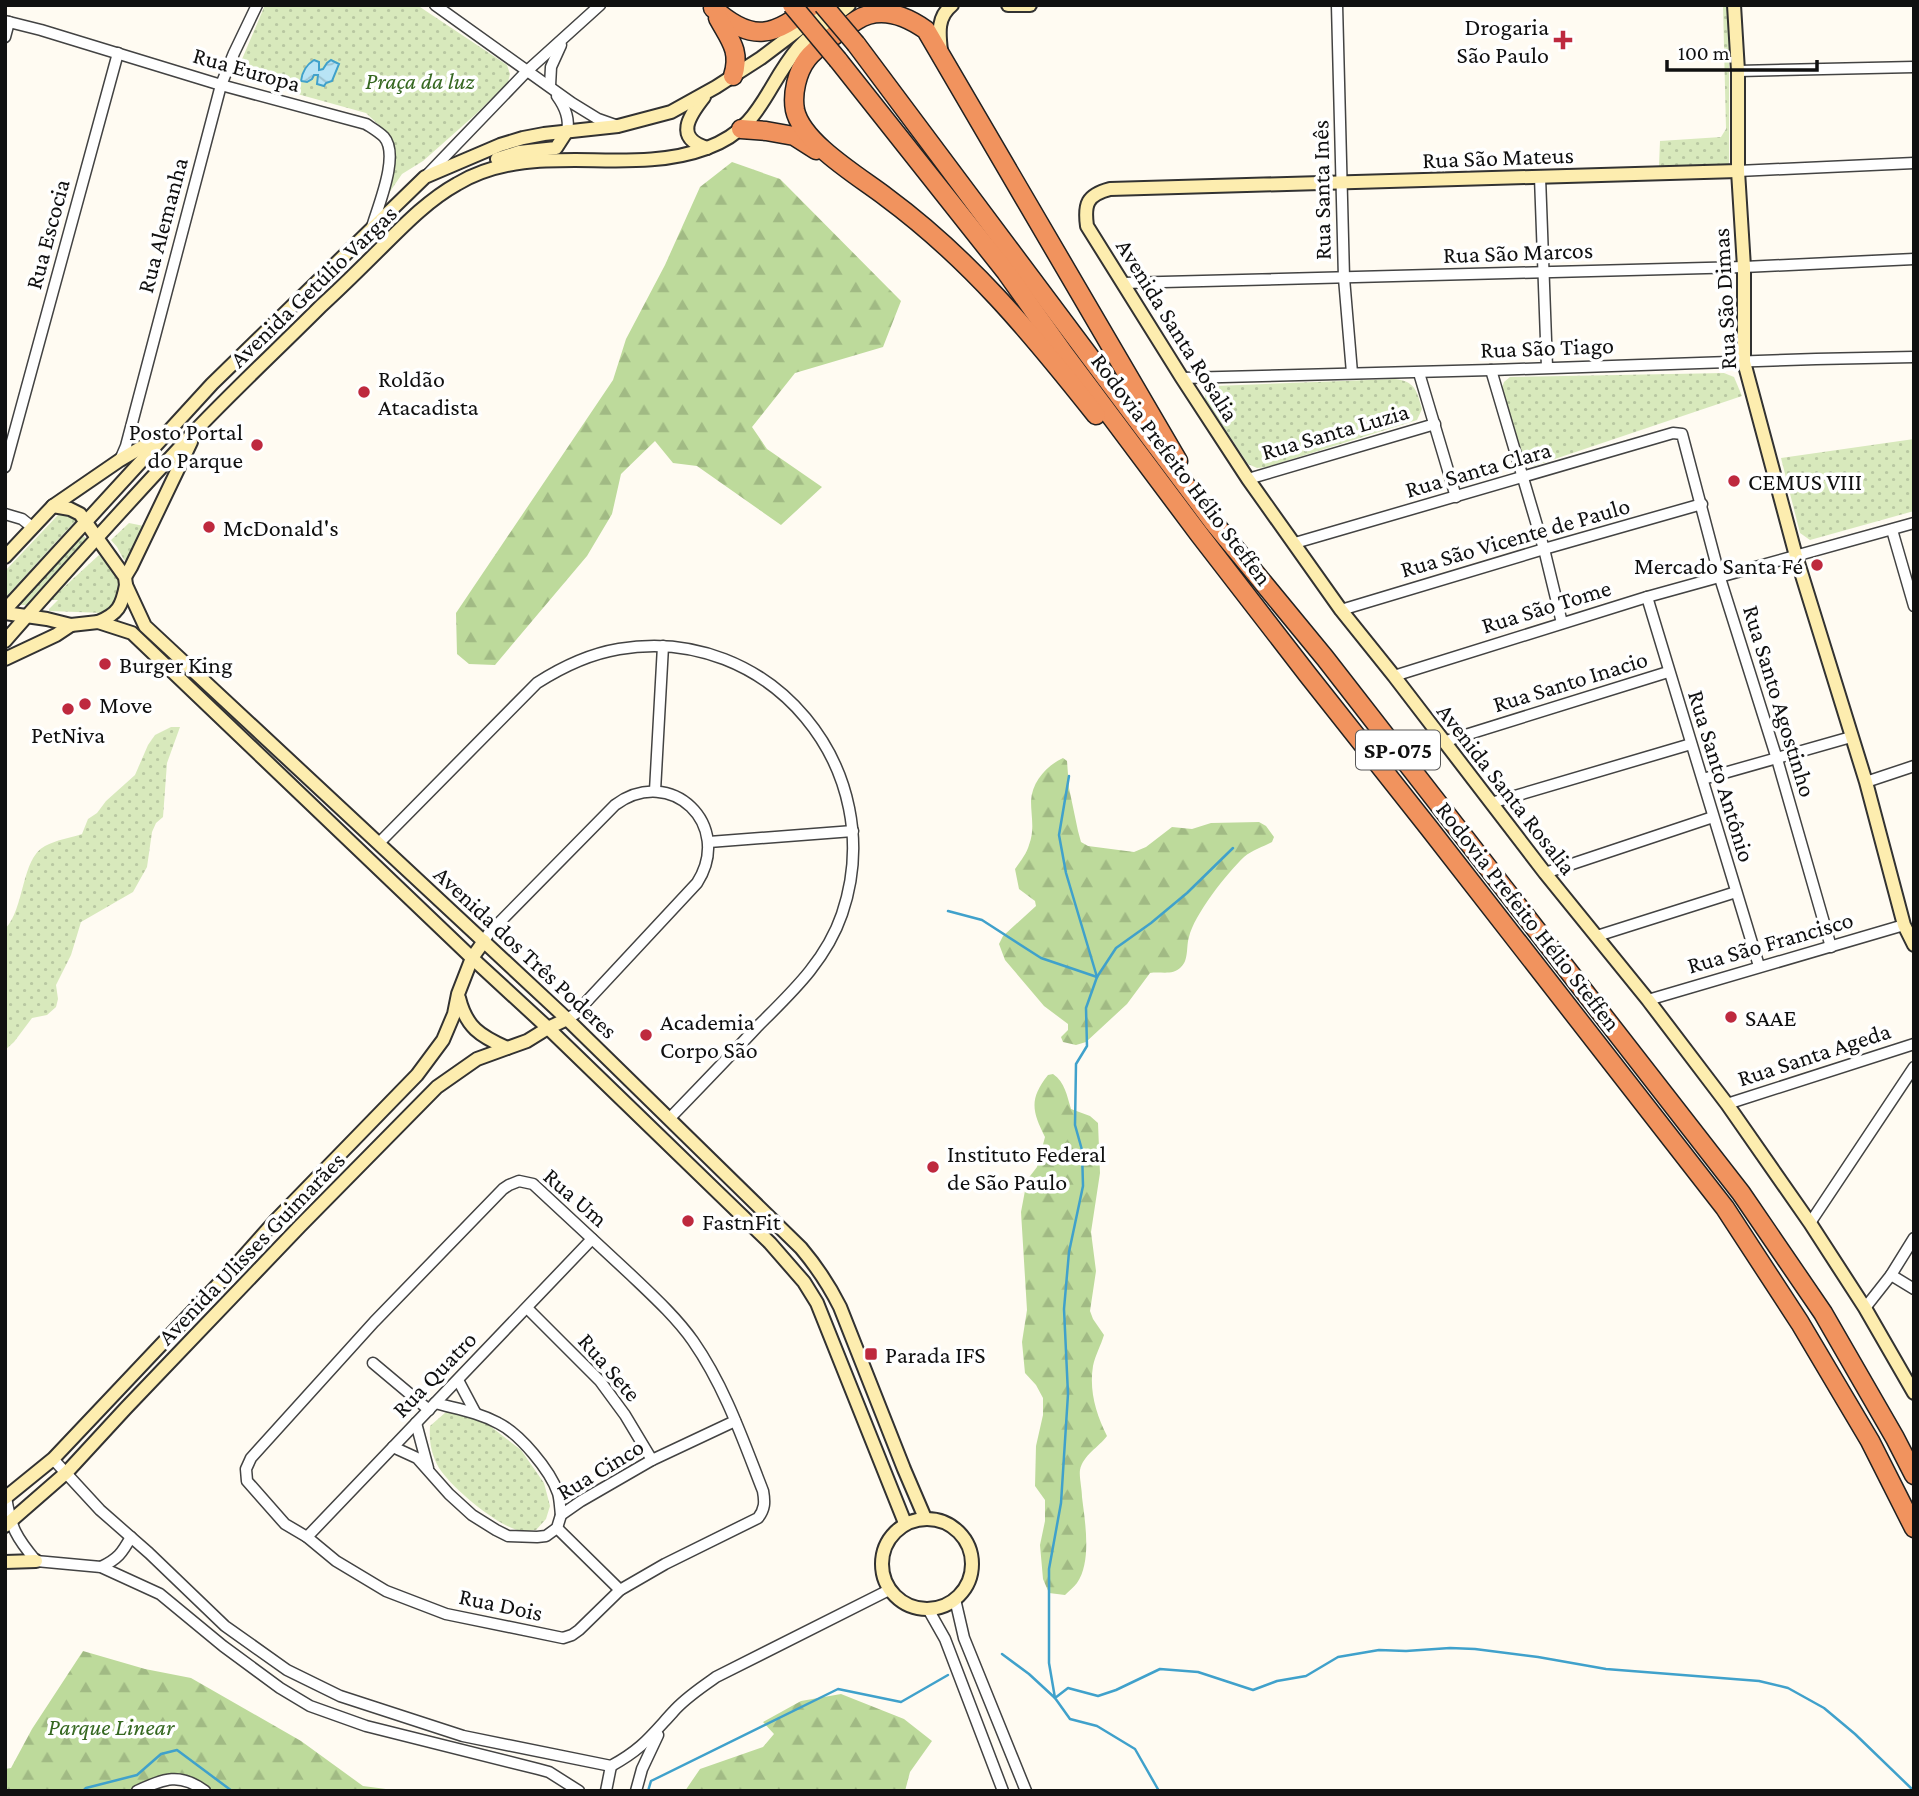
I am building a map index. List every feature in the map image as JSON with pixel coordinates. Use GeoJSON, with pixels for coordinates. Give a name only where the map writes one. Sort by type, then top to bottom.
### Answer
{"type":"FeatureCollection","features":[{"type":"Feature","properties":{"kind":"highway","name":"Rodovia Prefeito Hélio Steffen"},"geometry":{"type":"LineString","coordinates":[[792,5],[1006,272],[1065,355],[1206,528],[1342,678],[1741,1193],[1823,1313],[1914,1475]]}},
{"type":"Feature","properties":{"kind":"highway"},"geometry":{"type":"LineString","coordinates":[[712,7],[737,27],[761,32],[789,24],[813,5]]}},
{"type":"Feature","properties":{"kind":"highway","name":"Rodovia Prefeito Hélio Steffen"},"geometry":{"type":"LineString","coordinates":[[823,5],[856,44],[1206,528],[1725,1208],[1800,1323],[1870,1441],[1914,1528]]}},
{"type":"Feature","properties":{"kind":"highway"},"geometry":{"type":"LineString","coordinates":[[712,7],[735,49],[737,57],[733,76]]}},
{"type":"Feature","properties":{"kind":"highway"},"geometry":{"type":"LineString","coordinates":[[883,12],[914,21],[926,30],[1206,528],[1124,452],[1012,312],[939,238],[836,161],[811,137],[796,114],[796,84],[807,59],[859,18],[883,12]]}},
{"type":"Feature","properties":{"kind":"highway"},"geometry":{"type":"LineString","coordinates":[[741,130],[794,136],[861,178]]}},
{"type":"Feature","properties":{"kind":"street","name":"Rua Alemanha"},"geometry":{"type":"LineString","coordinates":[[120,460],[130,432],[221,85],[257,5]]}},
{"type":"Feature","properties":{"kind":"street"},"geometry":{"type":"LineString","coordinates":[[435,5],[572,103],[598,119],[618,125]]}},
{"type":"Feature","properties":{"kind":"street","name":"Avenida Getúlio Vargas"},"geometry":{"type":"LineString","coordinates":[[5,612],[212,384],[425,177],[527,71],[600,5]]}},
{"type":"Feature","properties":{"kind":"street","name":"Avenida Getúlio Vargas"},"geometry":{"type":"LineString","coordinates":[[425,177],[500,145],[544,134],[618,125],[671,112],[750,65],[831,5]]}},
{"type":"Feature","properties":{"kind":"street"},"geometry":{"type":"LineString","coordinates":[[741,130],[759,109],[784,67],[810,36],[849,5]]}},
{"type":"Feature","properties":{"kind":"street"},"geometry":{"type":"LineString","coordinates":[[942,55],[940,22],[943,13],[952,5]]}},
{"type":"Feature","properties":{"kind":"street"},"geometry":{"type":"LineString","coordinates":[[1008,5],[1030,5]]}},
{"type":"Feature","properties":{"kind":"street","name":"Rua Santa Inês"},"geometry":{"type":"LineString","coordinates":[[1337,5],[1344,278],[1352,373]]}},
{"type":"Feature","properties":{"kind":"street","name":"Rua São Dimas"},"geometry":{"type":"LineString","coordinates":[[1734,5],[1738,71],[1738,171],[1744,267],[1744,362],[1796,556],[1866,782],[1904,925],[1914,945]]}},
{"type":"Feature","properties":{"kind":"street","name":"Rua Europa"},"geometry":{"type":"LineString","coordinates":[[7,22],[221,85],[366,124],[385,138],[390,148],[390,160],[372,227]]}},
{"type":"Feature","properties":{"kind":"street"},"geometry":{"type":"LineString","coordinates":[[5,37],[7,22]]}},
{"type":"Feature","properties":{"kind":"street"},"geometry":{"type":"LineString","coordinates":[[461,181],[476,166],[519,152],[556,148],[567,131],[568,116],[564,105],[550,86],[551,67],[567,36]]}},
{"type":"Feature","properties":{"kind":"street","name":"Rua Escocia"},"geometry":{"type":"LineString","coordinates":[[5,467],[118,53]]}},
{"type":"Feature","properties":{"kind":"street"},"geometry":{"type":"LineString","coordinates":[[1738,71],[1914,67]]}},
{"type":"Feature","properties":{"kind":"street"},"geometry":{"type":"LineString","coordinates":[[707,148],[692,141],[687,127],[688,118],[709,91]]}},
{"type":"Feature","properties":{"kind":"street","name":"Avenida Getúlio Vargas"},"geometry":{"type":"LineString","coordinates":[[5,641],[196,430],[423,208],[461,181],[513,163],[538,160],[678,156],[707,148],[741,130]]}},
{"type":"Feature","properties":{"kind":"street","name":"Rua São Mateus"},"geometry":{"type":"LineString","coordinates":[[1087,202],[1097,192],[1110,189],[1343,184],[1914,163]]}},
{"type":"Feature","properties":{"kind":"street"},"geometry":{"type":"LineString","coordinates":[[1540,177],[1547,367]]}},
{"type":"Feature","properties":{"kind":"street","name":"Avenida Santa Rosalia"},"geometry":{"type":"LineString","coordinates":[[1087,202],[1087,226],[1248,479],[1341,610],[1727,1104],[1866,1308],[1914,1393]]}},
{"type":"Feature","properties":{"kind":"street","name":"Rua São Marcos"},"geometry":{"type":"LineString","coordinates":[[1123,282],[1744,267],[1914,258]]}},
{"type":"Feature","properties":{"kind":"street","name":"Rua São Tiago"},"geometry":{"type":"LineString","coordinates":[[1182,378],[1914,357]]}},
{"type":"Feature","properties":{"kind":"street"},"geometry":{"type":"LineString","coordinates":[[1491,370],[1544,549],[1562,623]]}},
{"type":"Feature","properties":{"kind":"street"},"geometry":{"type":"LineString","coordinates":[[1419,373],[1456,497]]}},
{"type":"Feature","properties":{"kind":"street","name":"Rua Santa Luzia"},"geometry":{"type":"LineString","coordinates":[[1248,479],[1434,424]]}},
{"type":"Feature","properties":{"kind":"street"},"geometry":{"type":"LineString","coordinates":[[5,556],[52,506],[171,429]]}},
{"type":"Feature","properties":{"kind":"street"},"geometry":{"type":"LineString","coordinates":[[99,622],[111,617],[123,600],[125,581],[131,567],[196,430]]}},
{"type":"Feature","properties":{"kind":"street","name":"Rua Santa Clara"},"geometry":{"type":"LineString","coordinates":[[1295,543],[1673,433]]}},
{"type":"Feature","properties":{"kind":"street","name":"Rua Santo Agostinho"},"geometry":{"type":"LineString","coordinates":[[1673,433],[1682,434],[1720,578],[1777,759],[1831,947]]}},
{"type":"Feature","properties":{"kind":"street","name":"Rua São Vicente de Paulo"},"geometry":{"type":"LineString","coordinates":[[1341,610],[1702,504]]}},
{"type":"Feature","properties":{"kind":"street","name":"Avenida dos Três Poderes"},"geometry":{"type":"LineString","coordinates":[[52,506],[75,511],[86,523],[125,581],[145,626],[567,1019],[817,1266],[840,1307],[925,1518]]}},
{"type":"Feature","properties":{"kind":"street"},"geometry":{"type":"LineString","coordinates":[[5,514],[22,519],[32,527]]}},
{"type":"Feature","properties":{"kind":"street","name":"Rua São Tome"},"geometry":{"type":"LineString","coordinates":[[1394,676],[1647,597],[1914,523]]}},
{"type":"Feature","properties":{"kind":"street"},"geometry":{"type":"LineString","coordinates":[[1892,530],[1914,606]]}},
{"type":"Feature","properties":{"kind":"street","name":"Rua Santo Antônio"},"geometry":{"type":"LineString","coordinates":[[1647,597],[1759,966]]}},
{"type":"Feature","properties":{"kind":"street","name":"Avenida dos Três Poderes"},"geometry":{"type":"LineString","coordinates":[[5,612],[71,625],[99,622],[132,633],[770,1243],[804,1282],[817,1303],[905,1524]]}},
{"type":"Feature","properties":{"kind":"street"},"geometry":{"type":"LineString","coordinates":[[5,660],[71,625]]}},
{"type":"Feature","properties":{"kind":"street"},"geometry":{"type":"LineString","coordinates":[[379,843],[537,683],[568,665],[601,653],[637,646],[663,646],[708,653],[741,666],[772,685],[799,709],[820,736],[836,766],[847,798],[853,831],[853,865],[847,899],[835,931],[807,975],[669,1119]]}},
{"type":"Feature","properties":{"kind":"street"},"geometry":{"type":"LineString","coordinates":[[655,791],[663,646]]}},
{"type":"Feature","properties":{"kind":"street","name":"Rua Santo Inacio"},"geometry":{"type":"LineString","coordinates":[[1443,742],[1668,672]]}},
{"type":"Feature","properties":{"kind":"street"},"geometry":{"type":"LineString","coordinates":[[1703,779],[1851,737]]}},
{"type":"Feature","properties":{"kind":"street"},"geometry":{"type":"LineString","coordinates":[[1491,803],[1691,744]]}},
{"type":"Feature","properties":{"kind":"street"},"geometry":{"type":"LineString","coordinates":[[1866,782],[1914,766]]}},
{"type":"Feature","properties":{"kind":"street"},"geometry":{"type":"LineString","coordinates":[[484,941],[615,805],[629,796],[655,791],[673,795],[694,810],[704,824],[709,842],[706,868],[697,883],[575,1014],[567,1019]]}},
{"type":"Feature","properties":{"kind":"street"},"geometry":{"type":"LineString","coordinates":[[1545,873],[1713,817]]}},
{"type":"Feature","properties":{"kind":"street"},"geometry":{"type":"LineString","coordinates":[[709,842],[853,831]]}},
{"type":"Feature","properties":{"kind":"street"},"geometry":{"type":"LineString","coordinates":[[1597,936],[1736,892]]}},
{"type":"Feature","properties":{"kind":"street","name":"Rua São Francisco"},"geometry":{"type":"LineString","coordinates":[[1648,1000],[1904,925]]}},
{"type":"Feature","properties":{"kind":"street","name":"Avenida Ulisses Guimarães"},"geometry":{"type":"LineString","coordinates":[[6,1497],[53,1459],[228,1275],[276,1220],[418,1075],[443,1040],[472,958],[484,941]]}},
{"type":"Feature","properties":{"kind":"street"},"geometry":{"type":"LineString","coordinates":[[458,994],[462,1011],[472,1028],[507,1048]]}},
{"type":"Feature","properties":{"kind":"street","name":"Avenida Ulisses Guimarães"},"geometry":{"type":"LineString","coordinates":[[8,1524],[67,1472],[300,1226],[437,1087],[477,1059],[527,1041],[567,1019]]}},
{"type":"Feature","properties":{"kind":"street","name":"Rua Santa Ageda"},"geometry":{"type":"LineString","coordinates":[[1727,1104],[1914,1044]]}},
{"type":"Feature","properties":{"kind":"street"},"geometry":{"type":"LineString","coordinates":[[1810,1223],[1914,1067]]}},
{"type":"Feature","properties":{"kind":"street","name":"Rua Um"},"geometry":{"type":"LineString","coordinates":[[246,1469],[251,1458],[374,1322],[509,1185],[519,1181],[533,1184],[681,1325],[713,1374],[735,1422],[763,1491],[763,1512]]}},
{"type":"Feature","properties":{"kind":"street"},"geometry":{"type":"LineString","coordinates":[[1866,1308],[1914,1238]]}},
{"type":"Feature","properties":{"kind":"street","name":"Rua Quatro"},"geometry":{"type":"LineString","coordinates":[[307,1537],[592,1239]]}},
{"type":"Feature","properties":{"kind":"street"},"geometry":{"type":"LineString","coordinates":[[1891,1275],[1914,1289]]}},
{"type":"Feature","properties":{"kind":"street","name":"Rua Sete"},"geometry":{"type":"LineString","coordinates":[[527,1308],[607,1389],[652,1460]]}},
{"type":"Feature","properties":{"kind":"street"},"geometry":{"type":"LineString","coordinates":[[373,1363],[432,1406],[475,1412],[501,1424],[529,1448],[552,1481],[559,1495],[561,1515]]}},
{"type":"Feature","properties":{"kind":"street"},"geometry":{"type":"LineString","coordinates":[[458,1380],[475,1412]]}},
{"type":"Feature","properties":{"kind":"street","name":"Rua Cinco"},"geometry":{"type":"LineString","coordinates":[[393,1447],[417,1458],[449,1494],[472,1514],[508,1536],[546,1536],[557,1528],[561,1515],[581,1501],[652,1460],[735,1422]]}},
{"type":"Feature","properties":{"kind":"street","name":"Rua Cinco"},"geometry":{"type":"LineString","coordinates":[[416,1423],[430,1472]]}},
{"type":"Feature","properties":{"kind":"street"},"geometry":{"type":"LineString","coordinates":[[53,1459],[100,1510],[225,1626],[287,1670],[340,1696],[463,1736],[611,1766],[636,1752],[673,1711],[716,1677],[889,1590]]}},
{"type":"Feature","properties":{"kind":"street","name":"Rua Dois"},"geometry":{"type":"LineString","coordinates":[[246,1469],[247,1481],[285,1524],[307,1537],[335,1560],[386,1591],[446,1614],[563,1638],[572,1635],[620,1590],[758,1518],[763,1512]]}},
{"type":"Feature","properties":{"kind":"street"},"geometry":{"type":"LineString","coordinates":[[559,1495],[581,1501]]}},
{"type":"Feature","properties":{"kind":"street"},"geometry":{"type":"LineString","coordinates":[[6,1497],[8,1524],[36,1561]]}},
{"type":"Feature","properties":{"kind":"street"},"geometry":{"type":"LineString","coordinates":[[925,1518],[939,1520],[962,1535],[972,1562],[971,1576],[965,1589],[942,1607],[928,1609],[913,1607],[889,1590],[883,1576],[881,1560],[893,1533],[905,1524],[925,1518]]}},
{"type":"Feature","properties":{"kind":"street"},"geometry":{"type":"LineString","coordinates":[[557,1528],[620,1590]]}},
{"type":"Feature","properties":{"kind":"street"},"geometry":{"type":"LineString","coordinates":[[101,1567],[120,1556],[131,1537]]}},
{"type":"Feature","properties":{"kind":"street"},"geometry":{"type":"LineString","coordinates":[[5,1562],[36,1561],[101,1567],[160,1594],[223,1646],[280,1688],[310,1706],[366,1726],[549,1772],[579,1791]]}},
{"type":"Feature","properties":{"kind":"street"},"geometry":{"type":"LineString","coordinates":[[955,1599],[964,1639],[1026,1791]]}},
{"type":"Feature","properties":{"kind":"street"},"geometry":{"type":"LineString","coordinates":[[928,1609],[945,1639],[1003,1791]]}},
{"type":"Feature","properties":{"kind":"street"},"geometry":{"type":"LineString","coordinates":[[636,1791],[642,1769],[663,1725]]}},
{"type":"Feature","properties":{"kind":"street"},"geometry":{"type":"LineString","coordinates":[[606,1791],[611,1766]]}},
{"type":"Feature","properties":{"kind":"street"},"geometry":{"type":"LineString","coordinates":[[137,1791],[164,1779],[181,1779],[205,1791]]}},
{"type":"Feature","properties":{"kind":"green space","name":"Praça da luz"},"geometry":{"type":"Polygon","coordinates":[[[265,5],[417,5],[507,65],[510,74],[508,82],[423,161],[402,174],[387,196],[394,170],[392,142],[366,113],[243,79],[237,71],[265,5]]]}},
{"type":"Feature","properties":{"kind":"green space"},"geometry":{"type":"Polygon","coordinates":[[[1723,5],[1729,5],[1729,164],[1659,166],[1660,141],[1721,137],[1726,129],[1723,5]]]}},
{"type":"Feature","properties":{"kind":"green space"},"geometry":{"type":"Polygon","coordinates":[[[732,162],[780,179],[901,301],[883,347],[795,373],[752,427],[767,449],[822,487],[781,525],[697,466],[673,463],[655,441],[621,474],[612,514],[587,556],[495,665],[469,664],[457,654],[456,613],[613,380],[626,339],[665,265],[700,187],[732,162]]]}},
{"type":"Feature","properties":{"kind":"green space"},"geometry":{"type":"Polygon","coordinates":[[[1724,373],[1734,377],[1742,396],[1534,466],[1524,461],[1502,388],[1510,377],[1724,373]]]}},
{"type":"Feature","properties":{"kind":"green space"},"geometry":{"type":"Polygon","coordinates":[[[1395,379],[1407,382],[1417,392],[1422,409],[1417,420],[1267,467],[1257,468],[1248,464],[1205,399],[1206,392],[1215,386],[1395,379]]]}},
{"type":"Feature","properties":{"kind":"green space"},"geometry":{"type":"Polygon","coordinates":[[[1914,439],[1914,511],[1810,540],[1800,533],[1781,458],[1914,439]]]}},
{"type":"Feature","properties":{"kind":"green space"},"geometry":{"type":"Polygon","coordinates":[[[65,513],[77,519],[5,598],[5,571],[58,515],[65,513]]]}},
{"type":"Feature","properties":{"kind":"green space"},"geometry":{"type":"Polygon","coordinates":[[[129,523],[144,526],[129,559],[124,560],[111,540],[129,523]]]}},
{"type":"Feature","properties":{"kind":"green space"},"geometry":{"type":"Polygon","coordinates":[[[82,536],[87,541],[30,605],[19,605],[82,536]]]}},
{"type":"Feature","properties":{"kind":"green space"},"geometry":{"type":"Polygon","coordinates":[[[99,555],[117,577],[120,590],[118,597],[105,613],[49,611],[58,600],[50,600],[99,555]]]}},
{"type":"Feature","properties":{"kind":"green space"},"geometry":{"type":"Polygon","coordinates":[[[171,727],[180,727],[167,763],[163,817],[152,832],[147,867],[133,892],[81,922],[71,955],[56,985],[56,1007],[47,1015],[32,1018],[5,1050],[5,929],[16,909],[31,861],[45,846],[82,834],[88,819],[135,775],[155,735],[171,727]]]}},
{"type":"Feature","properties":{"kind":"green space"},"geometry":{"type":"Polygon","coordinates":[[[1063,758],[1067,761],[1069,788],[1081,842],[1088,846],[1134,852],[1146,847],[1172,827],[1192,829],[1211,823],[1259,822],[1266,826],[1274,837],[1272,842],[1244,857],[1212,895],[1192,928],[1185,961],[1181,967],[1170,972],[1150,973],[1127,1004],[1086,1042],[1076,1045],[1063,1042],[1061,1037],[1068,1030],[1068,1024],[1044,1006],[1005,960],[999,944],[1003,936],[1036,906],[1035,901],[1019,889],[1015,869],[1031,839],[1031,801],[1034,787],[1051,765],[1063,758]]]}},
{"type":"Feature","properties":{"kind":"green space"},"geometry":{"type":"Polygon","coordinates":[[[1053,1074],[1063,1085],[1071,1109],[1090,1116],[1098,1123],[1100,1173],[1091,1232],[1096,1271],[1090,1311],[1104,1335],[1094,1362],[1092,1384],[1097,1411],[1107,1436],[1088,1456],[1080,1470],[1086,1529],[1085,1564],[1077,1583],[1065,1595],[1049,1593],[1043,1579],[1040,1545],[1045,1521],[1045,1500],[1035,1486],[1036,1446],[1043,1415],[1043,1398],[1025,1373],[1022,1342],[1027,1310],[1021,1212],[1027,1180],[1037,1167],[1045,1137],[1037,1120],[1035,1098],[1048,1075],[1053,1074]]]}},
{"type":"Feature","properties":{"kind":"green space"},"geometry":{"type":"Polygon","coordinates":[[[446,1412],[466,1413],[490,1426],[521,1450],[544,1483],[550,1506],[546,1519],[536,1530],[520,1531],[499,1521],[475,1505],[445,1476],[434,1458],[430,1426],[446,1412]]]}},
{"type":"Feature","properties":{"kind":"green space","name":"Parque Linear"},"geometry":{"type":"Polygon","coordinates":[[[83,1651],[145,1669],[191,1678],[301,1741],[363,1786],[401,1791],[209,1791],[183,1777],[133,1791],[5,1791],[5,1769],[11,1768],[32,1729],[83,1651]]]}},
{"type":"Feature","properties":{"kind":"green space"},"geometry":{"type":"Polygon","coordinates":[[[841,1694],[904,1719],[932,1741],[910,1772],[905,1791],[685,1791],[700,1769],[763,1747],[774,1734],[763,1722],[801,1701],[841,1694]]]}},
{"type":"Feature","properties":{"kind":"water"},"geometry":{"type":"Polygon","coordinates":[[[314,60],[319,62],[319,70],[331,60],[339,64],[332,81],[324,86],[317,84],[318,75],[314,75],[307,82],[301,81],[305,69],[314,60]]]}},
{"type":"Feature","properties":{"kind":"waterway"},"geometry":{"type":"LineString","coordinates":[[1069,776],[1059,835],[1066,873],[1097,977]]}},
{"type":"Feature","properties":{"kind":"waterway"},"geometry":{"type":"LineString","coordinates":[[1002,1654],[1055,1698],[1049,1663],[1049,1569],[1061,1503],[1068,1394],[1064,1309],[1069,1252],[1083,1186],[1082,1150],[1075,1125],[1076,1064],[1087,1046],[1086,1008],[1097,977],[1116,948],[1187,893],[1233,848]]}},
{"type":"Feature","properties":{"kind":"waterway"},"geometry":{"type":"LineString","coordinates":[[948,911],[982,920],[1041,958],[1097,977]]}},
{"type":"Feature","properties":{"kind":"waterway"},"geometry":{"type":"LineString","coordinates":[[1159,1791],[1135,1749],[1097,1726],[1070,1719],[1055,1698],[1068,1688],[1098,1696],[1160,1669],[1198,1672],[1253,1690],[1277,1681],[1306,1676],[1338,1657],[1379,1650],[1450,1648],[1538,1657],[1606,1669],[1759,1681],[1788,1688],[1824,1708],[1914,1791]]}},
{"type":"Feature","properties":{"kind":"waterway"},"geometry":{"type":"LineString","coordinates":[[648,1791],[651,1781],[838,1689],[901,1702],[948,1675]]}},
{"type":"Feature","properties":{"kind":"waterway"},"geometry":{"type":"LineString","coordinates":[[83,1791],[137,1775],[161,1754],[177,1750],[232,1791]]}},
{"type":"Feature","properties":{"kind":"place","name":"Drogaria São Paulo"},"geometry":{"type":"Point","coordinates":[1563,40]}},
{"type":"Feature","properties":{"kind":"place","name":"Roldão Atacadista"},"geometry":{"type":"Point","coordinates":[364,392]}},
{"type":"Feature","properties":{"kind":"place","name":"Posto Portal do Parque"},"geometry":{"type":"Point","coordinates":[257,445]}},
{"type":"Feature","properties":{"kind":"place","name":"CEMUS VIII"},"geometry":{"type":"Point","coordinates":[1734,481]}},
{"type":"Feature","properties":{"kind":"place","name":"McDonald's"},"geometry":{"type":"Point","coordinates":[209,527]}},
{"type":"Feature","properties":{"kind":"place","name":"Mercado Santa Fé"},"geometry":{"type":"Point","coordinates":[1817,565]}},
{"type":"Feature","properties":{"kind":"place","name":"Burger King"},"geometry":{"type":"Point","coordinates":[105,664]}},
{"type":"Feature","properties":{"kind":"place","name":"Move"},"geometry":{"type":"Point","coordinates":[85,704]}},
{"type":"Feature","properties":{"kind":"place","name":"PetNiva"},"geometry":{"type":"Point","coordinates":[68,709]}},
{"type":"Feature","properties":{"kind":"place","name":"SAAE"},"geometry":{"type":"Point","coordinates":[1731,1017]}},
{"type":"Feature","properties":{"kind":"place","name":"Academia Corpo São"},"geometry":{"type":"Point","coordinates":[646,1035]}},
{"type":"Feature","properties":{"kind":"place","name":"Instituto Federal de São Paulo"},"geometry":{"type":"Point","coordinates":[933,1167]}},
{"type":"Feature","properties":{"kind":"place","name":"FastnFit"},"geometry":{"type":"Point","coordinates":[688,1221]}},
{"type":"Feature","properties":{"kind":"place","name":"Parada IFS"},"geometry":{"type":"Point","coordinates":[871,1354]}}]}
